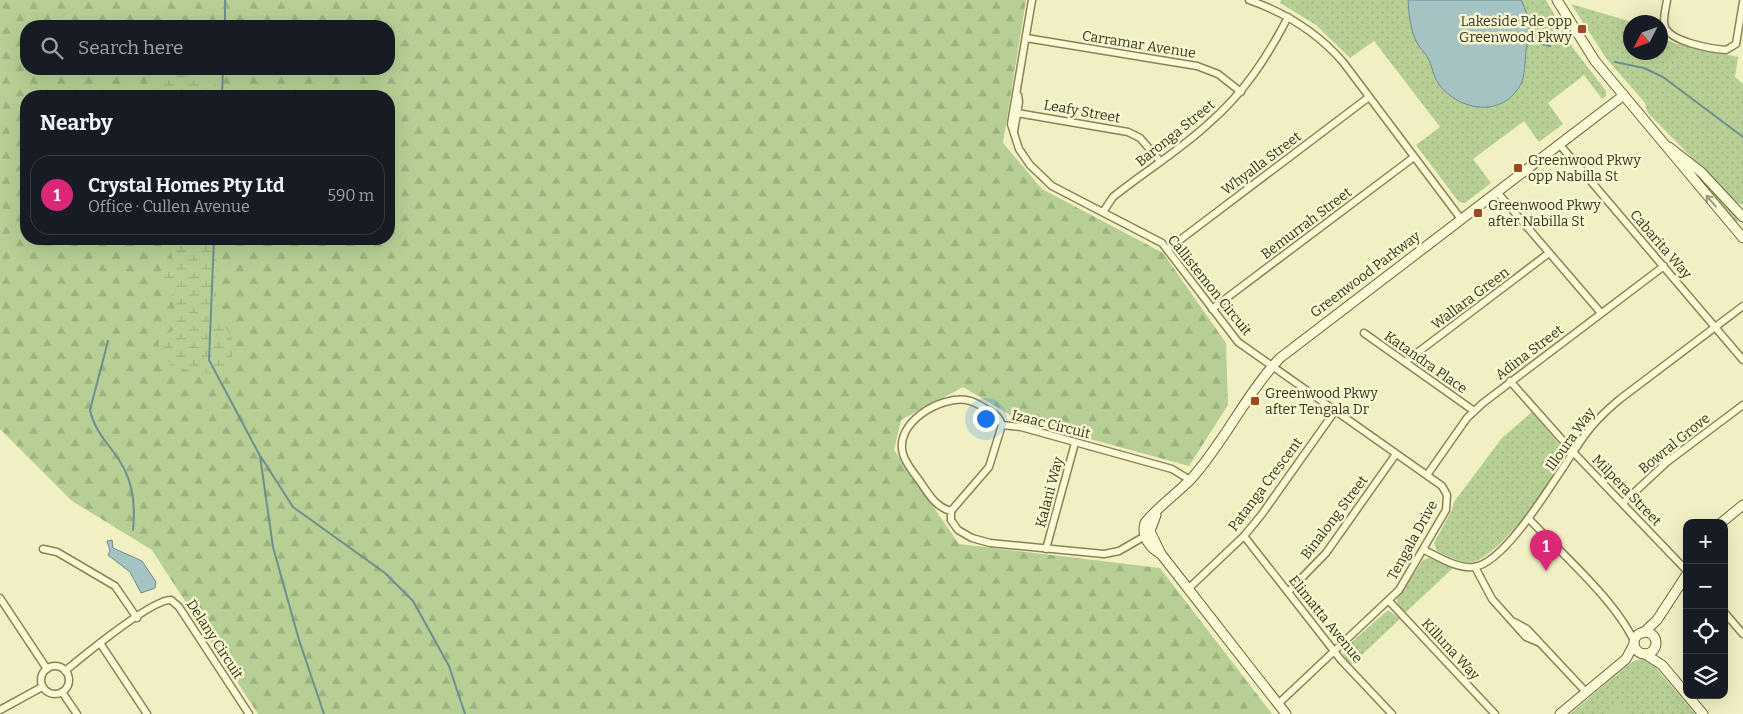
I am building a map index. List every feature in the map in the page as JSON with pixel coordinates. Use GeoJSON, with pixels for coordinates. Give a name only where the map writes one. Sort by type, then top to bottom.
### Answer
{"type":"FeatureCollection","features":[{"type":"Feature","properties":{"kind":"street","name":"Callistemon Circuit"},"geometry":{"type":"LineString","coordinates":[[1014,132],[1032,0]]}},
{"type":"Feature","properties":{"kind":"street"},"geometry":{"type":"LineString","coordinates":[[1249,0],[1288,17],[1326,44],[1461,218]]}},
{"type":"Feature","properties":{"kind":"street"},"geometry":{"type":"LineString","coordinates":[[1557,0],[1587,50],[1666,145],[1677,162],[1743,238]]}},
{"type":"Feature","properties":{"kind":"street"},"geometry":{"type":"LineString","coordinates":[[1667,0],[1664,24],[1670,33],[1694,44],[1722,50],[1730,49],[1736,44],[1743,2]]}},
{"type":"Feature","properties":{"kind":"street","name":"Baronga Street"},"geometry":{"type":"LineString","coordinates":[[1103,212],[1113,197],[1207,126],[1241,92],[1269,52],[1288,17]]}},
{"type":"Feature","properties":{"kind":"street","name":"Carramar Avenue"},"geometry":{"type":"LineString","coordinates":[[1026,38],[1197,66],[1218,74],[1241,92]]}},
{"type":"Feature","properties":{"kind":"street"},"geometry":{"type":"LineString","coordinates":[[1736,44],[1743,49]]}},
{"type":"Feature","properties":{"kind":"street","name":"Callistemon Circuit"},"geometry":{"type":"LineString","coordinates":[[1018,95],[1014,101],[1011,124],[1019,149],[1045,180],[1153,237],[1168,249],[1238,342],[1272,367]]}},
{"type":"Feature","properties":{"kind":"street","name":"Greenwood Parkway"},"geometry":{"type":"LineString","coordinates":[[1145,536],[1146,521],[1151,514],[1158,510],[1190,480],[1272,367],[1296,344],[1624,95]]}},
{"type":"Feature","properties":{"kind":"street","name":"Whyalla Street"},"geometry":{"type":"LineString","coordinates":[[1168,249],[1369,97]]}},
{"type":"Feature","properties":{"kind":"street","name":"Leafy Street"},"geometry":{"type":"LineString","coordinates":[[1018,113],[1128,132],[1140,138],[1160,161]]}},
{"type":"Feature","properties":{"kind":"street","name":"Cabarita Way"},"geometry":{"type":"LineString","coordinates":[[1560,144],[1743,360]]}},
{"type":"Feature","properties":{"kind":"street"},"geometry":{"type":"LineString","coordinates":[[1666,145],[1690,162],[1743,217]]}},
{"type":"Feature","properties":{"kind":"street","name":"Bemurrah Street"},"geometry":{"type":"LineString","coordinates":[[1212,309],[1414,157]]}},
{"type":"Feature","properties":{"kind":"street"},"geometry":{"type":"LineString","coordinates":[[1497,192],[1601,313]]}},
{"type":"Feature","properties":{"kind":"street","name":"Wallara Green"},"geometry":{"type":"LineString","coordinates":[[1405,362],[1549,253]]}},
{"type":"Feature","properties":{"kind":"street","name":"Adina Street"},"geometry":{"type":"LineString","coordinates":[[1427,475],[1474,411],[1510,381],[1664,266]]}},
{"type":"Feature","properties":{"kind":"street","name":"Illoura Way"},"geometry":{"type":"LineString","coordinates":[[1476,567],[1496,553],[1529,519],[1590,429],[1608,409],[1743,306]]}},
{"type":"Feature","properties":{"kind":"street","name":"Katandra Place"},"geometry":{"type":"LineString","coordinates":[[1364,333],[1474,411]]}},
{"type":"Feature","properties":{"kind":"street","name":"Tengala Drive"},"geometry":{"type":"LineString","coordinates":[[1272,367],[1442,486],[1448,500],[1446,510],[1424,550],[1405,582],[1389,602],[1278,704]]}},
{"type":"Feature","properties":{"kind":"street","name":"Milpera Street"},"geometry":{"type":"LineString","coordinates":[[1510,381],[1683,568]]}},
{"type":"Feature","properties":{"kind":"street","name":"Izaac Circuit"},"geometry":{"type":"LineString","coordinates":[[1145,536],[1109,554],[990,543],[972,538],[955,527],[951,520],[951,511],[938,506],[905,459],[902,444],[907,428],[922,413],[945,403],[960,399],[972,401],[994,413],[1002,425],[1010,424],[1172,469],[1190,480]]}},
{"type":"Feature","properties":{"kind":"street","name":"Bowral Grove"},"geometry":{"type":"LineString","coordinates":[[1623,503],[1667,462],[1743,405]]}},
{"type":"Feature","properties":{"kind":"street","name":"Patanga Crescent"},"geometry":{"type":"LineString","coordinates":[[1188,589],[1244,536],[1266,509],[1335,410]]}},
{"type":"Feature","properties":{"kind":"street"},"geometry":{"type":"LineString","coordinates":[[951,511],[989,467],[996,452],[1002,425]]}},
{"type":"Feature","properties":{"kind":"street","name":"Kalani Way"},"geometry":{"type":"LineString","coordinates":[[1046,549],[1076,442]]}},
{"type":"Feature","properties":{"kind":"street","name":"Binalong Street"},"geometry":{"type":"LineString","coordinates":[[1288,592],[1326,553],[1396,454]]}},
{"type":"Feature","properties":{"kind":"street"},"geometry":{"type":"LineString","coordinates":[[1727,519],[1742,507]]}},
{"type":"Feature","properties":{"kind":"street"},"geometry":{"type":"LineString","coordinates":[[1158,510],[1150,531],[1161,554],[1286,714]]}},
{"type":"Feature","properties":{"kind":"street"},"geometry":{"type":"LineString","coordinates":[[1529,519],[1638,638]]}},
{"type":"Feature","properties":{"kind":"street"},"geometry":{"type":"LineString","coordinates":[[1145,536],[1154,550],[1161,554]]}},
{"type":"Feature","properties":{"kind":"street","name":"Elimatta Avenue"},"geometry":{"type":"LineString","coordinates":[[1244,536],[1334,652],[1392,714]]}},
{"type":"Feature","properties":{"kind":"street"},"geometry":{"type":"LineString","coordinates":[[43,549],[57,552],[115,586],[137,618]]}},
{"type":"Feature","properties":{"kind":"street"},"geometry":{"type":"LineString","coordinates":[[1424,550],[1455,565],[1476,567],[1487,593],[1526,637],[1539,643],[1586,692]]}},
{"type":"Feature","properties":{"kind":"street"},"geometry":{"type":"LineString","coordinates":[[1560,714],[1626,659],[1638,638],[1657,620],[1683,578]]}},
{"type":"Feature","properties":{"kind":"street"},"geometry":{"type":"LineString","coordinates":[[0,598],[47,669]]}},
{"type":"Feature","properties":{"kind":"street","name":"Delany Circuit"},"geometry":{"type":"LineString","coordinates":[[65,671],[100,642],[163,601],[171,600],[177,604],[249,714]]}},
{"type":"Feature","properties":{"kind":"street","name":"Killuna Way"},"geometry":{"type":"LineString","coordinates":[[1389,602],[1495,714]]}},
{"type":"Feature","properties":{"kind":"street"},"geometry":{"type":"LineString","coordinates":[[1728,617],[1743,634]]}},
{"type":"Feature","properties":{"kind":"street"},"geometry":{"type":"LineString","coordinates":[[1626,659],[1653,650],[1657,620]]}},
{"type":"Feature","properties":{"kind":"street"},"geometry":{"type":"LineString","coordinates":[[1638,638],[1649,634],[1655,642],[1662,665]]}},
{"type":"Feature","properties":{"kind":"street"},"geometry":{"type":"LineString","coordinates":[[1638,638],[1636,650],[1662,665],[1703,714]]}},
{"type":"Feature","properties":{"kind":"street"},"geometry":{"type":"LineString","coordinates":[[100,642],[147,714]]}},
{"type":"Feature","properties":{"kind":"street"},"geometry":{"type":"LineString","coordinates":[[56,666],[65,671],[69,682],[62,692],[54,694],[42,687],[41,677],[47,669],[56,666]]}},
{"type":"Feature","properties":{"kind":"street"},"geometry":{"type":"LineString","coordinates":[[0,710],[42,687]]}},
{"type":"Feature","properties":{"kind":"street"},"geometry":{"type":"LineString","coordinates":[[62,692],[76,714]]}},
{"type":"Feature","properties":{"kind":"green space"},"geometry":{"type":"Polygon","coordinates":[[[0,0],[1026,0],[1003,143],[1042,189],[1163,253],[1226,343],[1228,405],[1189,466],[1017,419],[963,387],[901,420],[894,450],[959,544],[1160,568],[1272,714],[258,714],[152,550],[72,501],[0,429],[0,0]]]}},
{"type":"Feature","properties":{"kind":"green space"},"geometry":{"type":"Polygon","coordinates":[[[1281,0],[1546,0],[1573,48],[1606,91],[1606,96],[1602,99],[1584,75],[1548,103],[1563,124],[1539,142],[1524,121],[1473,159],[1491,183],[1465,203],[1459,202],[1416,145],[1440,127],[1374,41],[1350,58],[1316,25],[1280,3],[1281,0]]]}},
{"type":"Feature","properties":{"kind":"green space"},"geometry":{"type":"Polygon","coordinates":[[[1571,4],[1623,19],[1623,60],[1668,60],[1668,40],[1673,43],[1738,57],[1735,77],[1743,84],[1743,205],[1735,202],[1648,113],[1645,103],[1606,58],[1571,4]]]}},
{"type":"Feature","properties":{"kind":"green space"},"geometry":{"type":"Polygon","coordinates":[[[172,75],[197,75],[218,86],[219,90],[149,90],[172,75]]]}},
{"type":"Feature","properties":{"kind":"green space"},"geometry":{"type":"Polygon","coordinates":[[[1684,161],[1704,179],[1740,219],[1735,224],[1684,161]]]}},
{"type":"Feature","properties":{"kind":"green space"},"geometry":{"type":"Polygon","coordinates":[[[170,245],[218,245],[213,313],[231,336],[233,343],[232,357],[221,376],[172,367],[158,344],[163,337],[174,329],[177,317],[170,286],[158,279],[173,264],[170,245]]]}},
{"type":"Feature","properties":{"kind":"green space"},"geometry":{"type":"Polygon","coordinates":[[[1532,412],[1566,452],[1541,496],[1512,531],[1484,557],[1473,562],[1464,562],[1437,551],[1434,543],[1452,510],[1454,502],[1502,438],[1532,412]]]}},
{"type":"Feature","properties":{"kind":"green space"},"geometry":{"type":"Polygon","coordinates":[[[1429,558],[1453,568],[1405,613],[1398,606],[1397,599],[1423,560],[1429,558]]]}},
{"type":"Feature","properties":{"kind":"green space"},"geometry":{"type":"Polygon","coordinates":[[[1388,610],[1400,619],[1351,665],[1343,655],[1345,648],[1388,610]]]}},
{"type":"Feature","properties":{"kind":"green space"},"geometry":{"type":"Polygon","coordinates":[[[1645,659],[1652,663],[1695,714],[1570,714],[1628,665],[1636,660],[1645,659]]]}},
{"type":"Feature","properties":{"kind":"green space"},"geometry":{"type":"Polygon","coordinates":[[[1619,701],[1630,714],[1605,714],[1619,701]]]}},
{"type":"Feature","properties":{"kind":"water"},"geometry":{"type":"Polygon","coordinates":[[[1408,0],[1521,0],[1530,25],[1523,77],[1521,84],[1513,95],[1504,102],[1494,106],[1471,106],[1460,102],[1441,87],[1435,77],[1428,57],[1414,36],[1409,16],[1408,0]]]}},
{"type":"Feature","properties":{"kind":"water"},"geometry":{"type":"Polygon","coordinates":[[[112,540],[113,548],[142,561],[156,582],[155,588],[141,593],[130,572],[108,555],[110,551],[107,541],[112,540]]]}},
{"type":"Feature","properties":{"kind":"waterway"},"geometry":{"type":"LineString","coordinates":[[225,0],[225,20]]}},
{"type":"Feature","properties":{"kind":"waterway"},"geometry":{"type":"LineString","coordinates":[[1526,40],[1550,46]]}},
{"type":"Feature","properties":{"kind":"waterway"},"geometry":{"type":"LineString","coordinates":[[1615,62],[1644,68],[1663,77],[1743,137]]}},
{"type":"Feature","properties":{"kind":"waterway"},"geometry":{"type":"LineString","coordinates":[[222,90],[223,75]]}},
{"type":"Feature","properties":{"kind":"waterway"},"geometry":{"type":"LineString","coordinates":[[214,245],[209,360],[260,456],[273,547],[299,640],[324,714]]}},
{"type":"Feature","properties":{"kind":"waterway"},"geometry":{"type":"LineString","coordinates":[[108,341],[90,410],[99,432],[119,459],[128,478],[134,508],[133,530]]}},
{"type":"Feature","properties":{"kind":"waterway"},"geometry":{"type":"LineString","coordinates":[[261,457],[293,507],[385,573],[413,601],[449,666],[465,714]]}},
{"type":"Feature","properties":{"kind":"place","name":"Lakeside Pde opp Greenwood Pkwy"},"geometry":{"type":"Point","coordinates":[1582,29]}},
{"type":"Feature","properties":{"kind":"place","name":"Greenwood Pkwy opp Nabilla St"},"geometry":{"type":"Point","coordinates":[1518,168]}},
{"type":"Feature","properties":{"kind":"place","name":"Greenwood Pkwy after Nabilla St"},"geometry":{"type":"Point","coordinates":[1478,213]}},
{"type":"Feature","properties":{"kind":"place","name":"Greenwood Pkwy after Tengala Dr"},"geometry":{"type":"Point","coordinates":[1255,401]}},
{"type":"Feature","properties":{"kind":"place","name":"Crystal Homes Pty Ltd"},"geometry":{"type":"Point","coordinates":[1546,571]}}]}
